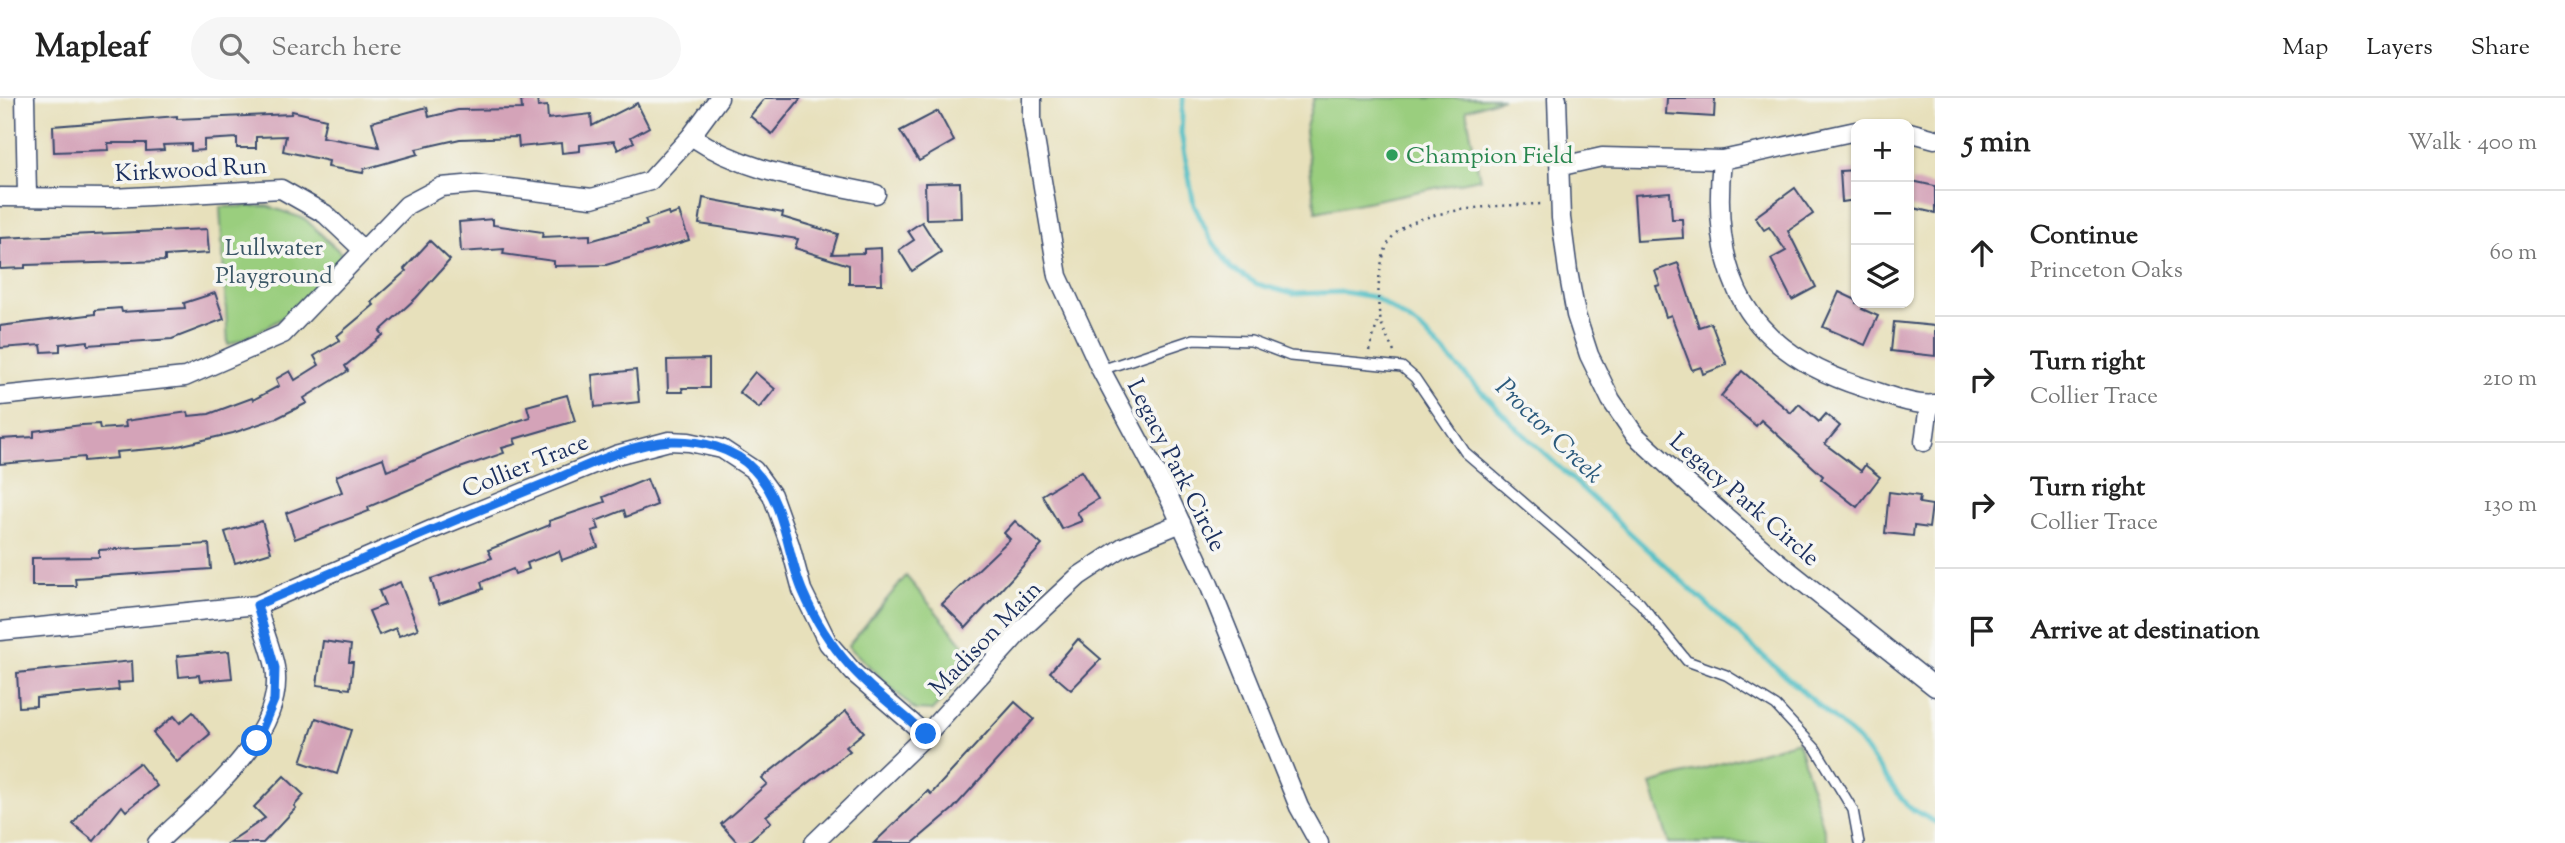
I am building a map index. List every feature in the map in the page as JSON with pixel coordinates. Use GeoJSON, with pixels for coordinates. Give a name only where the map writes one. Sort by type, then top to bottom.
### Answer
{"type":"FeatureCollection","features":[{"type":"Feature","properties":{"kind":"street"},"geometry":{"type":"LineString","coordinates":[[25,98],[27,195]]}},
{"type":"Feature","properties":{"kind":"street"},"geometry":{"type":"LineString","coordinates":[[0,396],[185,377],[283,334],[407,205],[441,187],[488,185],[592,198],[650,181],[691,136],[719,98]]}},
{"type":"Feature","properties":{"kind":"street","name":"Legacy Park Circle"},"geometry":{"type":"LineString","coordinates":[[1032,98],[1032,121],[1058,276],[1101,370],[1181,523],[1208,582],[1299,807],[1319,843]]}},
{"type":"Feature","properties":{"kind":"street","name":"Legacy Park Circle"},"geometry":{"type":"LineString","coordinates":[[1557,98],[1562,166],[1561,218],[1576,315],[1589,355],[1611,400],[1635,435],[1774,559],[1935,687]]}},
{"type":"Feature","properties":{"kind":"street"},"geometry":{"type":"LineString","coordinates":[[1562,166],[1602,158],[1722,160],[1851,132]]}},
{"type":"Feature","properties":{"kind":"street"},"geometry":{"type":"LineString","coordinates":[[1914,133],[1935,139]]}},
{"type":"Feature","properties":{"kind":"street"},"geometry":{"type":"LineString","coordinates":[[691,136],[718,154],[753,168],[876,194]]}},
{"type":"Feature","properties":{"kind":"street"},"geometry":{"type":"LineString","coordinates":[[1722,160],[1722,246],[1737,292],[1760,329],[1784,351],[1837,379],[1932,404],[1924,442]]}},
{"type":"Feature","properties":{"kind":"street","name":"Kirkwood Run"},"geometry":{"type":"LineString","coordinates":[[0,197],[27,195],[112,198],[281,189],[325,214],[363,250]]}},
{"type":"Feature","properties":{"kind":"street","name":"Collier Trace"},"geometry":{"type":"LineString","coordinates":[[0,631],[257,605],[431,530],[616,455],[669,441],[707,445],[722,449],[754,470],[772,495],[790,545],[802,590],[828,643],[854,674],[926,734]]}},
{"type":"Feature","properties":{"kind":"street","name":"Madison Main"},"geometry":{"type":"LineString","coordinates":[[814,843],[926,734],[1025,626],[1079,576],[1123,547],[1181,523]]}},
{"type":"Feature","properties":{"kind":"street"},"geometry":{"type":"LineString","coordinates":[[157,843],[257,741],[274,700],[275,668],[257,605]]}},
{"type":"Feature","properties":{"kind":"lane"},"geometry":{"type":"LineString","coordinates":[[1101,370],[1194,339],[1251,341],[1290,356],[1402,367],[1415,378],[1465,452],[1640,603],[1687,660],[1726,675],[1776,706],[1816,749],[1853,810],[1859,843]]}},
{"type":"Feature","properties":{"kind":"path"},"geometry":{"type":"LineString","coordinates":[[1366,362],[1378,321],[1379,288],[1385,250],[1393,236],[1412,222],[1466,211],[1544,204]]}},
{"type":"Feature","properties":{"kind":"path"},"geometry":{"type":"LineString","coordinates":[[1378,321],[1402,367]]}},
{"type":"Feature","properties":{"kind":"green space","name":"Champion Field"},"geometry":{"type":"Polygon","coordinates":[[[1314,98],[1503,98],[1466,110],[1480,179],[1316,212],[1305,131],[1314,98]]]}},
{"type":"Feature","properties":{"kind":"green space","name":"Lullwater Playground"},"geometry":{"type":"Polygon","coordinates":[[[267,206],[305,219],[343,255],[321,285],[293,310],[262,330],[228,345],[220,207],[267,206]]]}},
{"type":"Feature","properties":{"kind":"green space"},"geometry":{"type":"Polygon","coordinates":[[[906,576],[978,662],[932,711],[915,710],[848,646],[906,576]]]}},
{"type":"Feature","properties":{"kind":"green space"},"geometry":{"type":"Polygon","coordinates":[[[1798,741],[1828,843],[1669,843],[1651,784],[1798,741]]]}},
{"type":"Feature","properties":{"kind":"building"},"geometry":{"type":"Polygon","coordinates":[[[537,98],[538,107],[547,106],[548,119],[591,114],[592,126],[637,103],[649,127],[631,137],[634,142],[618,150],[614,141],[580,145],[580,151],[562,153],[561,143],[519,147],[518,137],[460,139],[416,149],[418,154],[364,169],[363,173],[328,167],[329,161],[283,151],[286,136],[256,137],[256,148],[237,148],[237,138],[204,140],[204,150],[191,151],[191,144],[163,145],[164,150],[146,151],[146,143],[108,143],[109,150],[54,152],[53,126],[177,116],[177,119],[291,114],[292,111],[326,119],[322,137],[379,147],[372,122],[427,107],[429,117],[458,110],[522,109],[521,99],[537,98]]]}},
{"type":"Feature","properties":{"kind":"building"},"geometry":{"type":"Polygon","coordinates":[[[765,98],[801,98],[772,134],[750,116],[765,98]]]}},
{"type":"Feature","properties":{"kind":"building"},"geometry":{"type":"Polygon","coordinates":[[[1667,98],[1715,98],[1714,117],[1666,114],[1667,98]]]}},
{"type":"Feature","properties":{"kind":"building"},"geometry":{"type":"Polygon","coordinates":[[[938,111],[954,141],[919,161],[900,131],[938,111]]]}},
{"type":"Feature","properties":{"kind":"building"},"geometry":{"type":"Polygon","coordinates":[[[1851,170],[1851,201],[1842,202],[1840,171],[1851,170]]]}},
{"type":"Feature","properties":{"kind":"building"},"geometry":{"type":"Polygon","coordinates":[[[1914,181],[1935,186],[1935,213],[1914,208],[1914,181]]]}},
{"type":"Feature","properties":{"kind":"building"},"geometry":{"type":"Polygon","coordinates":[[[960,182],[961,218],[926,219],[925,183],[960,182]]]}},
{"type":"Feature","properties":{"kind":"building"},"geometry":{"type":"Polygon","coordinates":[[[1795,188],[1813,214],[1788,231],[1816,287],[1792,300],[1771,259],[1786,251],[1769,227],[1764,230],[1755,217],[1795,188]]]}},
{"type":"Feature","properties":{"kind":"building"},"geometry":{"type":"Polygon","coordinates":[[[1670,192],[1672,219],[1682,219],[1683,238],[1637,241],[1634,195],[1670,192]]]}},
{"type":"Feature","properties":{"kind":"building"},"geometry":{"type":"Polygon","coordinates":[[[703,198],[783,213],[782,217],[838,234],[832,254],[864,253],[864,249],[881,248],[882,284],[849,284],[849,265],[795,248],[798,239],[699,224],[703,198]]]}},
{"type":"Feature","properties":{"kind":"building"},"geometry":{"type":"Polygon","coordinates":[[[668,212],[669,216],[679,212],[689,240],[606,265],[554,266],[554,261],[503,254],[504,249],[461,252],[459,222],[493,219],[493,225],[543,232],[542,237],[590,235],[590,241],[647,225],[645,220],[668,212]]]}},
{"type":"Feature","properties":{"kind":"building"},"geometry":{"type":"Polygon","coordinates":[[[922,222],[941,252],[912,271],[899,250],[914,240],[908,231],[922,222]]]}},
{"type":"Feature","properties":{"kind":"building"},"geometry":{"type":"Polygon","coordinates":[[[207,229],[209,253],[165,256],[165,261],[25,265],[25,268],[0,269],[0,238],[207,229]]]}},
{"type":"Feature","properties":{"kind":"building"},"geometry":{"type":"Polygon","coordinates":[[[430,241],[450,260],[416,298],[380,331],[383,335],[345,366],[348,371],[304,398],[307,403],[277,418],[233,433],[174,447],[116,452],[117,458],[84,461],[84,457],[0,464],[0,439],[34,437],[34,431],[82,425],[99,424],[100,429],[126,427],[125,421],[188,412],[189,416],[209,414],[252,398],[253,400],[279,386],[276,379],[290,371],[295,380],[319,365],[314,356],[340,340],[337,336],[374,305],[371,302],[406,271],[404,269],[430,241]]]}},
{"type":"Feature","properties":{"kind":"building"},"geometry":{"type":"Polygon","coordinates":[[[1678,263],[1699,327],[1711,323],[1727,365],[1703,374],[1701,367],[1692,370],[1671,315],[1666,317],[1656,286],[1660,285],[1655,271],[1678,263]]]}},
{"type":"Feature","properties":{"kind":"building"},"geometry":{"type":"Polygon","coordinates":[[[1839,292],[1851,298],[1851,308],[1863,308],[1878,316],[1865,345],[1823,327],[1839,292]]]}},
{"type":"Feature","properties":{"kind":"building"},"geometry":{"type":"Polygon","coordinates":[[[215,293],[224,319],[172,339],[88,345],[88,341],[60,344],[60,351],[42,352],[41,345],[0,348],[0,326],[95,314],[95,310],[121,308],[122,312],[185,308],[184,303],[215,293]]]}},
{"type":"Feature","properties":{"kind":"building"},"geometry":{"type":"Polygon","coordinates":[[[1894,322],[1935,326],[1935,356],[1891,351],[1894,322]]]}},
{"type":"Feature","properties":{"kind":"building"},"geometry":{"type":"Polygon","coordinates":[[[709,359],[709,388],[682,388],[683,392],[668,392],[667,360],[709,359]]]}},
{"type":"Feature","properties":{"kind":"building"},"geometry":{"type":"Polygon","coordinates":[[[636,370],[639,402],[595,407],[592,375],[636,370]]]}},
{"type":"Feature","properties":{"kind":"building"},"geometry":{"type":"Polygon","coordinates":[[[1742,371],[1791,413],[1799,404],[1819,422],[1826,414],[1840,426],[1825,444],[1861,471],[1865,465],[1880,477],[1857,507],[1821,479],[1823,476],[1761,420],[1756,426],[1721,396],[1742,371]]]}},
{"type":"Feature","properties":{"kind":"building"},"geometry":{"type":"Polygon","coordinates":[[[755,372],[775,389],[759,408],[739,392],[755,372]]]}},
{"type":"Feature","properties":{"kind":"building"},"geometry":{"type":"Polygon","coordinates":[[[567,395],[575,421],[514,439],[516,444],[502,448],[504,453],[457,469],[368,507],[369,511],[295,539],[286,513],[342,492],[336,476],[383,458],[387,471],[466,438],[530,417],[527,406],[567,395]]]}},
{"type":"Feature","properties":{"kind":"building"},"geometry":{"type":"Polygon","coordinates":[[[1081,471],[1098,499],[1077,512],[1082,521],[1062,529],[1042,495],[1081,471]]]}},
{"type":"Feature","properties":{"kind":"building"},"geometry":{"type":"Polygon","coordinates":[[[647,479],[657,505],[626,517],[624,510],[596,521],[599,529],[592,531],[598,547],[562,560],[559,551],[527,563],[529,569],[515,574],[513,569],[481,582],[483,589],[439,604],[431,579],[492,558],[488,550],[550,525],[549,521],[605,502],[603,497],[647,479]]]}},
{"type":"Feature","properties":{"kind":"building"},"geometry":{"type":"Polygon","coordinates":[[[1889,492],[1920,496],[1919,503],[1932,505],[1929,528],[1914,526],[1913,536],[1885,533],[1889,492]]]}},
{"type":"Feature","properties":{"kind":"building"},"geometry":{"type":"Polygon","coordinates":[[[262,521],[271,552],[235,563],[225,532],[262,521]]]}},
{"type":"Feature","properties":{"kind":"building"},"geometry":{"type":"Polygon","coordinates":[[[1015,521],[1042,545],[966,628],[942,604],[1010,539],[1004,533],[1015,521]]]}},
{"type":"Feature","properties":{"kind":"building"},"geometry":{"type":"Polygon","coordinates":[[[209,544],[211,569],[75,578],[76,586],[32,586],[32,558],[99,557],[99,550],[209,544]]]}},
{"type":"Feature","properties":{"kind":"building"},"geometry":{"type":"Polygon","coordinates":[[[400,582],[418,629],[399,636],[396,628],[379,635],[369,611],[385,605],[379,591],[400,582]]]}},
{"type":"Feature","properties":{"kind":"building"},"geometry":{"type":"Polygon","coordinates":[[[1078,639],[1101,659],[1071,690],[1050,672],[1078,639]]]}},
{"type":"Feature","properties":{"kind":"building"},"geometry":{"type":"Polygon","coordinates":[[[323,641],[351,645],[349,662],[353,662],[350,689],[317,685],[323,641]]]}},
{"type":"Feature","properties":{"kind":"building"},"geometry":{"type":"Polygon","coordinates":[[[229,651],[232,678],[200,681],[199,675],[179,677],[177,656],[229,651]]]}},
{"type":"Feature","properties":{"kind":"building"},"geometry":{"type":"Polygon","coordinates":[[[132,661],[133,682],[118,683],[119,690],[36,698],[36,706],[19,707],[17,673],[132,661]]]}},
{"type":"Feature","properties":{"kind":"building"},"geometry":{"type":"Polygon","coordinates":[[[1015,702],[1034,719],[953,809],[913,843],[874,843],[928,791],[931,794],[1015,702]]]}},
{"type":"Feature","properties":{"kind":"building"},"geometry":{"type":"Polygon","coordinates":[[[846,711],[864,732],[846,747],[850,751],[766,816],[771,822],[747,843],[738,843],[721,824],[767,784],[762,778],[846,711]]]}},
{"type":"Feature","properties":{"kind":"building"},"geometry":{"type":"Polygon","coordinates":[[[193,712],[210,734],[177,762],[153,733],[174,716],[180,723],[193,712]]]}},
{"type":"Feature","properties":{"kind":"building"},"geometry":{"type":"Polygon","coordinates":[[[316,718],[351,730],[337,774],[301,762],[316,718]]]}},
{"type":"Feature","properties":{"kind":"building"},"geometry":{"type":"Polygon","coordinates":[[[139,763],[157,786],[126,811],[122,806],[94,841],[73,824],[93,798],[139,763]]]}},
{"type":"Feature","properties":{"kind":"building"},"geometry":{"type":"Polygon","coordinates":[[[284,776],[304,795],[294,806],[296,808],[263,843],[228,843],[265,818],[254,807],[284,776]]]}},
{"type":"Feature","properties":{"kind":"waterway","name":"Proctor Creek"},"geometry":{"type":"LineString","coordinates":[[1183,98],[1181,133],[1194,205],[1209,236],[1231,268],[1257,284],[1293,294],[1343,292],[1374,297],[1420,328],[1516,427],[1753,647],[1859,741],[1908,807],[1935,822]]}},
{"type":"Feature","properties":{"kind":"place","name":"Champion Field"},"geometry":{"type":"Point","coordinates":[1392,155]}},
{"type":"Feature","properties":{"kind":"route"},"geometry":{"type":"LineString","coordinates":[[257,741],[274,700],[275,668],[257,605],[431,530],[616,455],[669,441],[722,449],[754,470],[772,495],[790,545],[802,590],[828,643],[854,674],[926,734]]}}]}
